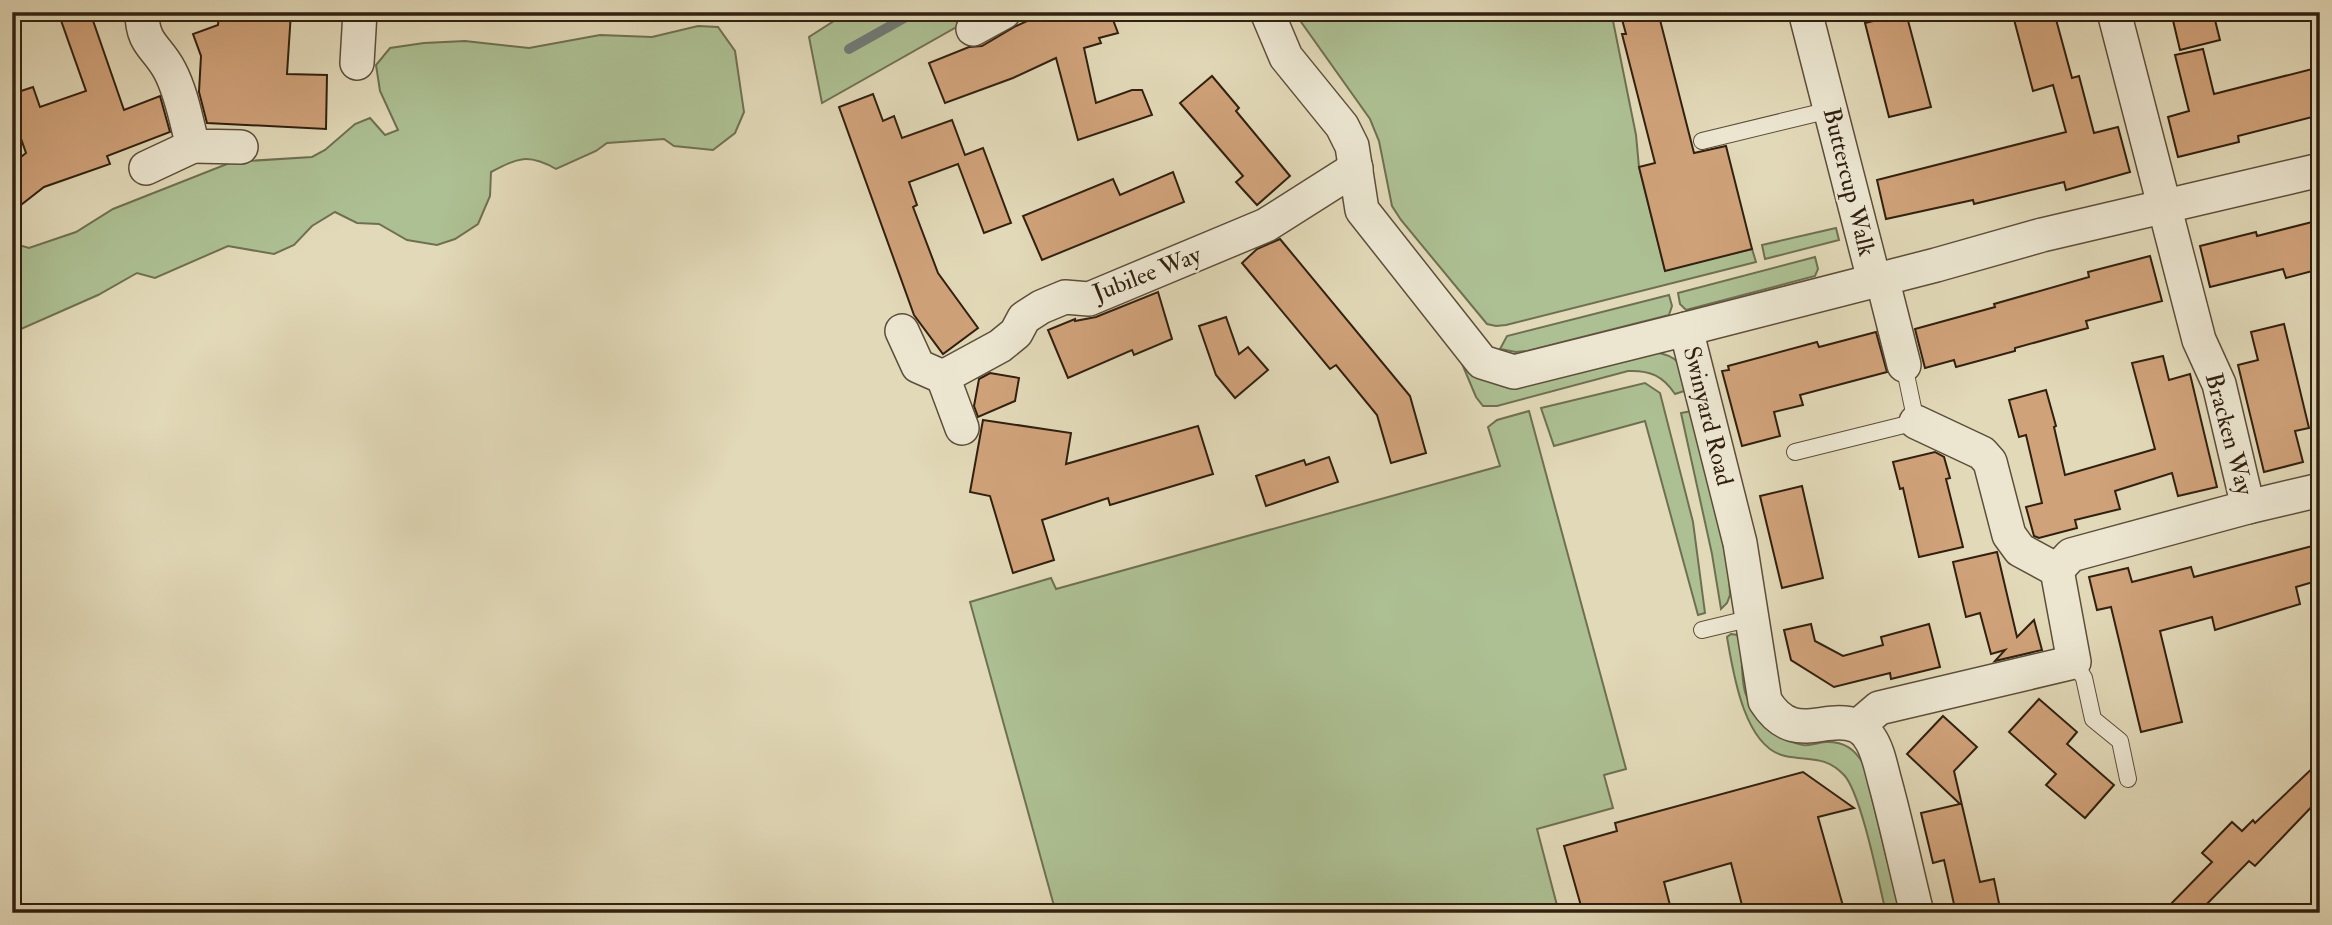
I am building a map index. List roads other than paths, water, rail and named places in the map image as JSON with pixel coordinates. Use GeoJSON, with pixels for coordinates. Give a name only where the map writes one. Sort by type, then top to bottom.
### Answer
{"type":"FeatureCollection","features":[{"type":"Feature","properties":{"kind":"street"},"geometry":{"type":"LineString","coordinates":[[142,12],[142,24],[148,43],[169,69],[177,87],[193,146]]}},
{"type":"Feature","properties":{"kind":"street"},"geometry":{"type":"LineString","coordinates":[[357,63],[360,12]]}},
{"type":"Feature","properties":{"kind":"street"},"geometry":{"type":"LineString","coordinates":[[974,29],[1004,12]]}},
{"type":"Feature","properties":{"kind":"street","name":"Swinyard Road"},"geometry":{"type":"LineString","coordinates":[[1267,12],[1286,57],[1342,126],[1352,146],[1362,211],[1482,362],[1514,372],[1686,329],[1740,543],[1765,701],[1773,714],[1790,724],[1811,727],[1832,724],[1858,726]]}},
{"type":"Feature","properties":{"kind":"street","name":"Bracken Way"},"geometry":{"type":"LineString","coordinates":[[2057,570],[2071,555],[2248,507],[2220,384],[2199,340],[2114,12]]}},
{"type":"Feature","properties":{"kind":"street","name":"Buttercup Walk"},"geometry":{"type":"LineString","coordinates":[[1686,329],[1878,279],[1807,19]]}},
{"type":"Feature","properties":{"kind":"street"},"geometry":{"type":"LineString","coordinates":[[146,168],[193,146],[242,147]]}},
{"type":"Feature","properties":{"kind":"street","name":"Jubilee Way"},"geometry":{"type":"LineString","coordinates":[[943,377],[1000,346],[1016,333],[1024,318],[1041,307],[1065,297],[1088,299],[1266,225],[1356,168]]}},
{"type":"Feature","properties":{"kind":"street"},"geometry":{"type":"LineString","coordinates":[[1904,365],[1878,279],[2042,235],[2320,170]]}},
{"type":"Feature","properties":{"kind":"street"},"geometry":{"type":"LineString","coordinates":[[902,331],[918,366],[943,377],[962,428]]}},
{"type":"Feature","properties":{"kind":"street"},"geometry":{"type":"LineString","coordinates":[[1916,422],[1982,453],[1990,462],[2009,535],[2020,550],[2057,570],[2074,662],[1879,708],[1858,726],[1869,736],[1875,750],[1895,819],[1917,913]]}},
{"type":"Feature","properties":{"kind":"street"},"geometry":{"type":"LineString","coordinates":[[2248,507],[2320,490]]}},
{"type":"Feature","properties":{"kind":"lane"},"geometry":{"type":"LineString","coordinates":[[1702,141],[1830,110]]}},
{"type":"Feature","properties":{"kind":"lane"},"geometry":{"type":"LineString","coordinates":[[1795,452],[1916,422],[1904,365]]}},
{"type":"Feature","properties":{"kind":"lane"},"geometry":{"type":"LineString","coordinates":[[1702,630],[1752,618]]}},
{"type":"Feature","properties":{"kind":"lane"},"geometry":{"type":"LineString","coordinates":[[2074,662],[2084,678],[2093,719],[2120,741],[2129,779]]}},
{"type":"Feature","properties":{"kind":"waterway"},"geometry":{"type":"LineString","coordinates":[[849,49],[915,12]]}}]}
